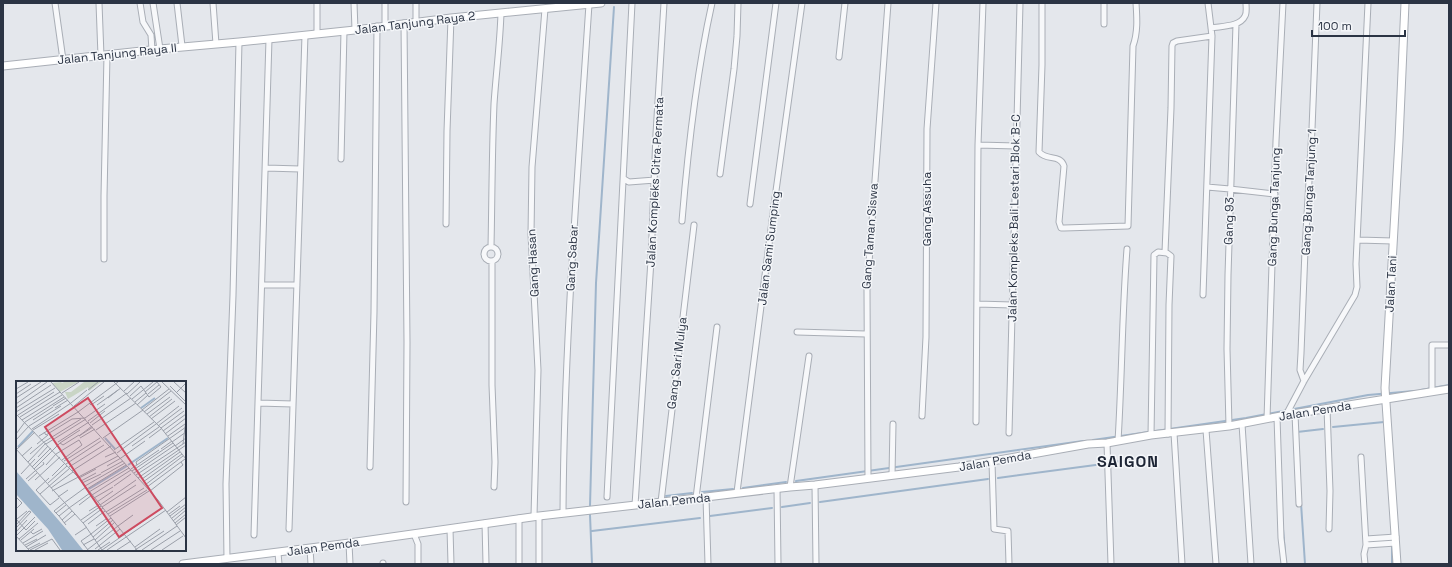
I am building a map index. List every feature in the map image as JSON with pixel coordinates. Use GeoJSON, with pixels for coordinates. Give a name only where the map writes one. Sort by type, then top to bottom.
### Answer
{"type":"FeatureCollection","features":[{"type":"Feature","properties":{"kind":"street"},"geometry":{"type":"LineString","coordinates":[[55,3],[64,60]]}},
{"type":"Feature","properties":{"kind":"street"},"geometry":{"type":"LineString","coordinates":[[99,3],[104,55],[104,259]]}},
{"type":"Feature","properties":{"kind":"street"},"geometry":{"type":"LineString","coordinates":[[140,3],[143,22],[151,35],[152,50]]}},
{"type":"Feature","properties":{"kind":"street"},"geometry":{"type":"LineString","coordinates":[[153,3],[160,48]]}},
{"type":"Feature","properties":{"kind":"street"},"geometry":{"type":"LineString","coordinates":[[177,3],[182,46]]}},
{"type":"Feature","properties":{"kind":"street"},"geometry":{"type":"LineString","coordinates":[[213,3],[216,44]]}},
{"type":"Feature","properties":{"kind":"street"},"geometry":{"type":"LineString","coordinates":[[317,3],[317,34]]}},
{"type":"Feature","properties":{"kind":"street"},"geometry":{"type":"LineString","coordinates":[[354,3],[355,30]]}},
{"type":"Feature","properties":{"kind":"street"},"geometry":{"type":"LineString","coordinates":[[385,3],[385,26]]}},
{"type":"Feature","properties":{"kind":"street"},"geometry":{"type":"LineString","coordinates":[[416,3],[416,22]]}},
{"type":"Feature","properties":{"kind":"street","name":"Jalan Tanjung Raya 2"},"geometry":{"type":"LineString","coordinates":[[230,43],[501,13],[536,6],[545,9],[573,4],[601,3]]}},
{"type":"Feature","properties":{"kind":"street"},"geometry":{"type":"LineString","coordinates":[[607,497],[632,3]]}},
{"type":"Feature","properties":{"kind":"street","name":"Jalan Kompleks Citra Permata"},"geometry":{"type":"LineString","coordinates":[[635,505],[645,361],[664,3]]}},
{"type":"Feature","properties":{"kind":"street"},"geometry":{"type":"LineString","coordinates":[[682,221],[703,46],[712,3]]}},
{"type":"Feature","properties":{"kind":"street"},"geometry":{"type":"LineString","coordinates":[[720,174],[735,62],[738,3]]}},
{"type":"Feature","properties":{"kind":"street"},"geometry":{"type":"LineString","coordinates":[[750,204],[776,3]]}},
{"type":"Feature","properties":{"kind":"street","name":"Jalan Sami Sumping"},"geometry":{"type":"LineString","coordinates":[[737,492],[802,3]]}},
{"type":"Feature","properties":{"kind":"street"},"geometry":{"type":"LineString","coordinates":[[839,57],[845,3]]}},
{"type":"Feature","properties":{"kind":"street","name":"Gang Taman Siswa"},"geometry":{"type":"LineString","coordinates":[[867,473],[866,334],[868,257],[888,3]]}},
{"type":"Feature","properties":{"kind":"street","name":"Gang Assuha"},"geometry":{"type":"LineString","coordinates":[[922,416],[926,337],[927,129],[936,3]]}},
{"type":"Feature","properties":{"kind":"street"},"geometry":{"type":"LineString","coordinates":[[976,422],[978,145],[983,3]]}},
{"type":"Feature","properties":{"kind":"street","name":"Jalan Kompleks Bali Lestari Blok B-C"},"geometry":{"type":"LineString","coordinates":[[1009,433],[1020,3]]}},
{"type":"Feature","properties":{"kind":"street"},"geometry":{"type":"LineString","coordinates":[[1042,3],[1042,65],[1039,152],[1044,157],[1060,159],[1064,166],[1059,226],[1064,228],[1128,226],[1134,46],[1137,28],[1136,3]]}},
{"type":"Feature","properties":{"kind":"street"},"geometry":{"type":"LineString","coordinates":[[1104,3],[1104,24]]}},
{"type":"Feature","properties":{"kind":"street"},"geometry":{"type":"LineString","coordinates":[[1203,295],[1212,36],[1208,3]]}},
{"type":"Feature","properties":{"kind":"street"},"geometry":{"type":"LineString","coordinates":[[1211,28],[1236,24],[1245,17],[1246,3]]}},
{"type":"Feature","properties":{"kind":"street","name":"Gang Bunga Tanjung"},"geometry":{"type":"LineString","coordinates":[[1267,415],[1279,83],[1284,3]]}},
{"type":"Feature","properties":{"kind":"street","name":"Gang Bunga Tanjung 1"},"geometry":{"type":"LineString","coordinates":[[1304,381],[1301,375],[1301,359],[1317,3]]}},
{"type":"Feature","properties":{"kind":"street"},"geometry":{"type":"LineString","coordinates":[[1286,414],[1357,291],[1368,3]]}},
{"type":"Feature","properties":{"kind":"street","name":"Jalan Tani"},"geometry":{"type":"LineString","coordinates":[[1397,564],[1386,395],[1405,3]]}},
{"type":"Feature","properties":{"kind":"street","name":"Gang Sabar"},"geometry":{"type":"LineString","coordinates":[[563,513],[571,276],[589,4]]}},
{"type":"Feature","properties":{"kind":"street","name":"Gang Hasan"},"geometry":{"type":"LineString","coordinates":[[539,564],[536,516],[538,370],[531,234],[532,167],[545,9]]}},
{"type":"Feature","properties":{"kind":"street"},"geometry":{"type":"LineString","coordinates":[[491,247],[491,164],[501,13]]}},
{"type":"Feature","properties":{"kind":"street"},"geometry":{"type":"LineString","coordinates":[[446,224],[447,131],[451,18]]}},
{"type":"Feature","properties":{"kind":"street"},"geometry":{"type":"LineString","coordinates":[[404,23],[407,342],[406,502]]}},
{"type":"Feature","properties":{"kind":"street","name":"Gang 93"},"geometry":{"type":"LineString","coordinates":[[1228,422],[1227,319],[1236,24]]}},
{"type":"Feature","properties":{"kind":"street"},"geometry":{"type":"LineString","coordinates":[[370,467],[374,312],[377,26]]}},
{"type":"Feature","properties":{"kind":"street"},"geometry":{"type":"LineString","coordinates":[[341,159],[344,31]]}},
{"type":"Feature","properties":{"kind":"street"},"geometry":{"type":"LineString","coordinates":[[289,529],[300,169],[306,35]]}},
{"type":"Feature","properties":{"kind":"street"},"geometry":{"type":"LineString","coordinates":[[1165,252],[1172,46],[1173,43],[1177,41],[1212,36]]}},
{"type":"Feature","properties":{"kind":"street"},"geometry":{"type":"LineString","coordinates":[[254,535],[269,38]]}},
{"type":"Feature","properties":{"kind":"street"},"geometry":{"type":"LineString","coordinates":[[230,560],[226,463],[233,295],[240,42]]}},
{"type":"Feature","properties":{"kind":"street","name":"Jalan Tanjung Raya II"},"geometry":{"type":"LineString","coordinates":[[3,66],[160,48],[230,43]]}},
{"type":"Feature","properties":{"kind":"street"},"geometry":{"type":"LineString","coordinates":[[978,145],[1016,146]]}},
{"type":"Feature","properties":{"kind":"street"},"geometry":{"type":"LineString","coordinates":[[266,168],[300,169]]}},
{"type":"Feature","properties":{"kind":"street"},"geometry":{"type":"LineString","coordinates":[[624,179],[629,182],[655,180]]}},
{"type":"Feature","properties":{"kind":"street"},"geometry":{"type":"LineString","coordinates":[[1207,187],[1230,188],[1275,194]]}},
{"type":"Feature","properties":{"kind":"street","name":"Gang Sari Mulya"},"geometry":{"type":"LineString","coordinates":[[661,502],[694,225]]}},
{"type":"Feature","properties":{"kind":"street"},"geometry":{"type":"LineString","coordinates":[[1358,240],[1393,241]]}},
{"type":"Feature","properties":{"kind":"street"},"geometry":{"type":"LineString","coordinates":[[491,247],[483,253],[485,259],[492,262]]}},
{"type":"Feature","properties":{"kind":"street"},"geometry":{"type":"LineString","coordinates":[[491,247],[497,251],[498,254],[497,258],[492,262]]}},
{"type":"Feature","properties":{"kind":"street"},"geometry":{"type":"LineString","coordinates":[[1118,438],[1123,303],[1127,249]]}},
{"type":"Feature","properties":{"kind":"street"},"geometry":{"type":"LineString","coordinates":[[1151,433],[1154,254],[1155,252],[1165,252],[1171,256],[1169,305],[1170,431],[1182,564]]}},
{"type":"Feature","properties":{"kind":"street"},"geometry":{"type":"LineString","coordinates":[[492,262],[492,385],[495,462],[494,487]]}},
{"type":"Feature","properties":{"kind":"street"},"geometry":{"type":"LineString","coordinates":[[262,285],[297,285]]}},
{"type":"Feature","properties":{"kind":"street"},"geometry":{"type":"LineString","coordinates":[[978,304],[1012,305]]}},
{"type":"Feature","properties":{"kind":"street"},"geometry":{"type":"LineString","coordinates":[[696,498],[717,327]]}},
{"type":"Feature","properties":{"kind":"street"},"geometry":{"type":"LineString","coordinates":[[797,332],[866,334]]}},
{"type":"Feature","properties":{"kind":"street"},"geometry":{"type":"LineString","coordinates":[[1432,392],[1432,345],[1449,345]]}},
{"type":"Feature","properties":{"kind":"street"},"geometry":{"type":"LineString","coordinates":[[790,486],[809,356]]}},
{"type":"Feature","properties":{"kind":"street","name":"Jalan Pemda"},"geometry":{"type":"LineString","coordinates":[[183,564],[230,560],[519,518],[790,486],[815,485],[867,473],[892,475],[907,474],[992,462],[1088,444],[1107,443],[1118,438],[1151,433],[1206,430],[1228,422],[1242,424],[1267,415],[1277,417],[1286,414],[1295,414],[1386,395],[1432,392],[1449,389]]}},
{"type":"Feature","properties":{"kind":"street"},"geometry":{"type":"LineString","coordinates":[[258,403],[293,404]]}},
{"type":"Feature","properties":{"kind":"street"},"geometry":{"type":"LineString","coordinates":[[1327,408],[1330,491],[1329,529]]}},
{"type":"Feature","properties":{"kind":"street"},"geometry":{"type":"LineString","coordinates":[[1295,414],[1299,504]]}},
{"type":"Feature","properties":{"kind":"street"},"geometry":{"type":"LineString","coordinates":[[1277,417],[1284,564]]}},
{"type":"Feature","properties":{"kind":"street"},"geometry":{"type":"LineString","coordinates":[[892,475],[893,424]]}},
{"type":"Feature","properties":{"kind":"street"},"geometry":{"type":"LineString","coordinates":[[1242,424],[1251,564]]}},
{"type":"Feature","properties":{"kind":"street"},"geometry":{"type":"LineString","coordinates":[[1206,430],[1216,564]]}},
{"type":"Feature","properties":{"kind":"street"},"geometry":{"type":"LineString","coordinates":[[1107,443],[1111,564]]}},
{"type":"Feature","properties":{"kind":"street"},"geometry":{"type":"LineString","coordinates":[[1361,457],[1366,539],[1364,554],[1365,564]]}},
{"type":"Feature","properties":{"kind":"street"},"geometry":{"type":"LineString","coordinates":[[992,462],[994,529],[1008,531],[1008,564]]}},
{"type":"Feature","properties":{"kind":"street"},"geometry":{"type":"LineString","coordinates":[[815,485],[816,564]]}},
{"type":"Feature","properties":{"kind":"street"},"geometry":{"type":"LineString","coordinates":[[777,488],[778,564]]}},
{"type":"Feature","properties":{"kind":"street"},"geometry":{"type":"LineString","coordinates":[[706,497],[708,564]]}},
{"type":"Feature","properties":{"kind":"street"},"geometry":{"type":"LineString","coordinates":[[519,518],[519,564]]}},
{"type":"Feature","properties":{"kind":"street"},"geometry":{"type":"LineString","coordinates":[[485,523],[486,564]]}},
{"type":"Feature","properties":{"kind":"street"},"geometry":{"type":"LineString","coordinates":[[450,529],[451,564]]}},
{"type":"Feature","properties":{"kind":"street"},"geometry":{"type":"LineString","coordinates":[[414,534],[418,544],[418,564]]}},
{"type":"Feature","properties":{"kind":"street"},"geometry":{"type":"LineString","coordinates":[[1376,538],[1376,544]]}},
{"type":"Feature","properties":{"kind":"street"},"geometry":{"type":"LineString","coordinates":[[1366,539],[1386,538],[1396,540]]}},
{"type":"Feature","properties":{"kind":"street"},"geometry":{"type":"LineString","coordinates":[[1386,538],[1386,544]]}},
{"type":"Feature","properties":{"kind":"street"},"geometry":{"type":"LineString","coordinates":[[1366,545],[1386,544],[1396,540]]}},
{"type":"Feature","properties":{"kind":"street"},"geometry":{"type":"LineString","coordinates":[[349,543],[350,564]]}},
{"type":"Feature","properties":{"kind":"street"},"geometry":{"type":"LineString","coordinates":[[310,548],[311,564]]}},
{"type":"Feature","properties":{"kind":"street"},"geometry":{"type":"LineString","coordinates":[[278,552],[279,564]]}},
{"type":"Feature","properties":{"kind":"waterway"},"geometry":{"type":"LineString","coordinates":[[590,506],[596,283],[614,7]]}},
{"type":"Feature","properties":{"kind":"waterway"},"geometry":{"type":"LineString","coordinates":[[1421,390],[1449,385]]}},
{"type":"Feature","properties":{"kind":"waterway"},"geometry":{"type":"LineString","coordinates":[[1093,440],[1246,418],[1368,395],[1414,391]]}},
{"type":"Feature","properties":{"kind":"waterway"},"geometry":{"type":"LineString","coordinates":[[1333,427],[1384,422]]}},
{"type":"Feature","properties":{"kind":"waterway"},"geometry":{"type":"LineString","coordinates":[[1297,433],[1323,429]]}},
{"type":"Feature","properties":{"kind":"waterway"},"geometry":{"type":"LineString","coordinates":[[796,481],[1083,441]]}},
{"type":"Feature","properties":{"kind":"waterway"},"geometry":{"type":"LineString","coordinates":[[1113,462],[1140,459]]}},
{"type":"Feature","properties":{"kind":"waterway"},"geometry":{"type":"LineString","coordinates":[[998,478],[1103,464]]}},
{"type":"Feature","properties":{"kind":"waterway"},"geometry":{"type":"LineString","coordinates":[[820,502],[988,479]]}},
{"type":"Feature","properties":{"kind":"waterway"},"geometry":{"type":"LineString","coordinates":[[743,488],[786,482]]}},
{"type":"Feature","properties":{"kind":"waterway"},"geometry":{"type":"LineString","coordinates":[[702,492],[733,489]]}},
{"type":"Feature","properties":{"kind":"waterway"},"geometry":{"type":"LineString","coordinates":[[666,496],[692,493]]}},
{"type":"Feature","properties":{"kind":"waterway"},"geometry":{"type":"LineString","coordinates":[[782,507],[810,503]]}},
{"type":"Feature","properties":{"kind":"waterway"},"geometry":{"type":"LineString","coordinates":[[1301,503],[1305,564]]}},
{"type":"Feature","properties":{"kind":"waterway"},"geometry":{"type":"LineString","coordinates":[[710,516],[772,508]]}},
{"type":"Feature","properties":{"kind":"waterway"},"geometry":{"type":"LineString","coordinates":[[590,515],[592,564]]}},
{"type":"Feature","properties":{"kind":"waterway"},"geometry":{"type":"LineString","coordinates":[[592,531],[700,518]]}},
{"type":"Feature","properties":{"kind":"waterway"},"geometry":{"type":"LineString","coordinates":[[1283,529],[1285,553]]}},
{"type":"Feature","properties":{"kind":"waterway"},"geometry":{"type":"LineString","coordinates":[[1392,546],[1392,564]]}},
{"type":"Feature","properties":{"kind":"district","name":"SAIGON"},"geometry":{"type":"Point","coordinates":[1128,461]}}]}
